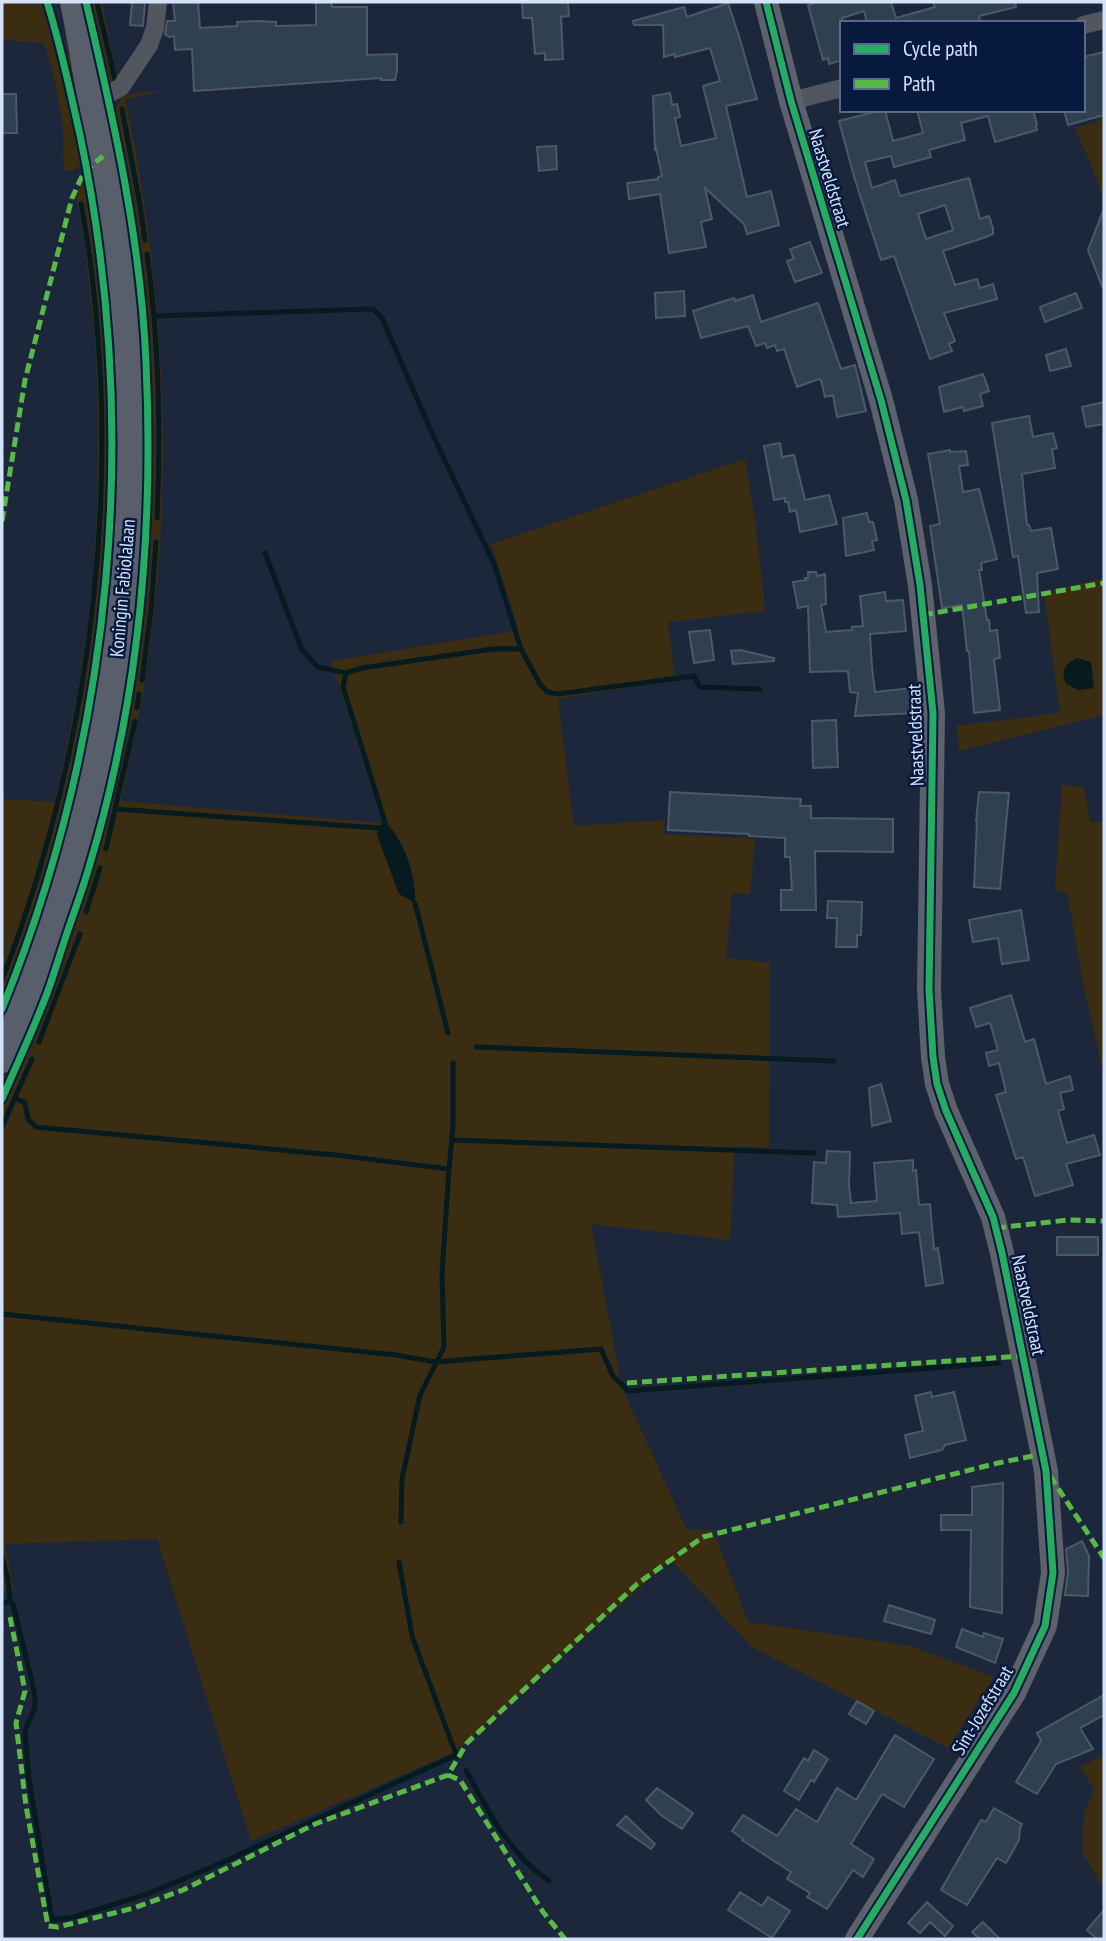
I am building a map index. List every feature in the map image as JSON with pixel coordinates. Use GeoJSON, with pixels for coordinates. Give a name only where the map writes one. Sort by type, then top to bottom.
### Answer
{"type":"FeatureCollection","features":[{"type":"Feature","properties":{"kind":"main road","name":"Koningin Fabiolalaan"},"geometry":{"type":"LineString","coordinates":[[58,2],[92,104]]}},
{"type":"Feature","properties":{"kind":"main road","name":"Koningin Fabiolalaan"},"geometry":{"type":"LineString","coordinates":[[2,1059],[49,936],[82,826],[109,703],[125,581],[131,459],[128,342],[112,211],[74,2]]}},
{"type":"Feature","properties":{"kind":"street"},"geometry":{"type":"LineString","coordinates":[[92,104],[121,87],[149,45],[155,28],[158,2]]}},
{"type":"Feature","properties":{"kind":"street","name":"Naastveldstraat"},"geometry":{"type":"LineString","coordinates":[[766,2],[791,101],[881,400],[906,500],[920,585],[933,713],[929,990],[933,1057],[937,1084],[946,1111],[993,1217],[1046,1471]]}},
{"type":"Feature","properties":{"kind":"street"},"geometry":{"type":"LineString","coordinates":[[1085,25],[1104,20]]}},
{"type":"Feature","properties":{"kind":"street"},"geometry":{"type":"LineString","coordinates":[[791,101],[840,89]]}},
{"type":"Feature","properties":{"kind":"street","name":"Sint-Jozefstraat"},"geometry":{"type":"LineString","coordinates":[[857,1939],[1014,1693],[1045,1626],[1053,1573],[1046,1471]]}},
{"type":"Feature","properties":{"kind":"shaded area"},"geometry":{"type":"Polygon","coordinates":[[[2,2],[44,2],[57,45],[84,165],[64,171],[63,126],[53,72],[44,43],[2,40],[2,2]]]}},
{"type":"Feature","properties":{"kind":"shaded area"},"geometry":{"type":"Polygon","coordinates":[[[49,2],[52,2],[71,61],[88,157],[58,29],[49,2]]]}},
{"type":"Feature","properties":{"kind":"shaded area"},"geometry":{"type":"Polygon","coordinates":[[[88,2],[102,2],[116,82],[108,84],[88,2]]]}},
{"type":"Feature","properties":{"kind":"shaded area"},"geometry":{"type":"Polygon","coordinates":[[[162,92],[125,99],[149,238],[157,308],[163,449],[161,520],[145,678],[121,801],[383,823],[331,661],[519,630],[491,544],[745,459],[756,526],[765,611],[668,622],[675,680],[558,699],[574,826],[665,820],[663,834],[755,839],[750,894],[732,893],[726,958],[770,963],[769,1148],[735,1146],[730,1240],[591,1224],[622,1388],[687,1530],[713,1530],[748,1622],[911,1646],[994,1677],[948,1748],[752,1647],[671,1560],[455,1752],[251,1841],[157,1539],[5,1544],[14,1590],[2,1593],[2,1105],[50,992],[83,897],[99,840],[122,740],[147,554],[151,434],[148,359],[137,245],[114,112],[123,95],[162,92]]]}},
{"type":"Feature","properties":{"kind":"shaded area"},"geometry":{"type":"Polygon","coordinates":[[[1104,119],[1104,201],[1075,128],[1104,119]]]}},
{"type":"Feature","properties":{"kind":"shaded area"},"geometry":{"type":"Polygon","coordinates":[[[112,123],[132,241],[144,359],[147,455],[143,550],[134,643],[118,736],[97,827],[39,1007],[2,1095],[2,1082],[17,1049],[127,647],[110,130],[112,123]]]}},
{"type":"Feature","properties":{"kind":"shaded area"},"geometry":{"type":"Polygon","coordinates":[[[95,170],[105,226],[121,415],[111,617],[68,841],[2,1033],[2,1018],[46,894],[65,830],[81,766],[106,618],[115,470],[114,396],[109,322],[90,173],[95,170]]]}},
{"type":"Feature","properties":{"kind":"shaded area"},"geometry":{"type":"Polygon","coordinates":[[[86,181],[101,286],[109,390],[109,495],[102,598],[87,702],[66,804],[38,905],[2,1004],[2,799],[55,802],[77,695],[92,589],[97,512],[98,408],[95,340],[84,239],[76,194],[86,181]]]}},
{"type":"Feature","properties":{"kind":"shaded area"},"geometry":{"type":"Polygon","coordinates":[[[1104,578],[1104,715],[959,751],[956,726],[1060,713],[1044,593],[1104,578]]]}},
{"type":"Feature","properties":{"kind":"shaded area"},"geometry":{"type":"Polygon","coordinates":[[[1077,658],[1091,662],[1094,688],[1079,690],[1066,684],[1065,668],[1077,658]]]}},
{"type":"Feature","properties":{"kind":"shaded area"},"geometry":{"type":"Polygon","coordinates":[[[1062,785],[1083,787],[1091,822],[1104,822],[1104,1076],[1083,983],[1067,892],[1055,891],[1062,785]]]}},
{"type":"Feature","properties":{"kind":"shaded area"},"geometry":{"type":"Polygon","coordinates":[[[385,822],[398,838],[408,860],[414,882],[415,903],[399,894],[377,835],[378,826],[385,822]]]}},
{"type":"Feature","properties":{"kind":"shaded area"},"geometry":{"type":"Polygon","coordinates":[[[1104,1755],[1104,1889],[1082,1852],[1084,1813],[1094,1790],[1080,1767],[1104,1755]]]}},
{"type":"Feature","properties":{"kind":"building"},"geometry":{"type":"Polygon","coordinates":[[[132,2],[145,2],[143,26],[130,25],[132,2]]]}},
{"type":"Feature","properties":{"kind":"building"},"geometry":{"type":"Polygon","coordinates":[[[173,2],[198,2],[200,28],[237,26],[237,22],[258,21],[276,22],[276,26],[316,25],[316,2],[331,2],[332,7],[367,7],[367,55],[397,54],[395,80],[381,78],[194,91],[192,49],[175,50],[174,36],[165,34],[167,21],[175,21],[173,2]]]}},
{"type":"Feature","properties":{"kind":"building"},"geometry":{"type":"Polygon","coordinates":[[[522,2],[568,2],[569,16],[561,17],[563,59],[545,60],[545,53],[535,54],[532,18],[523,18],[522,2]]]}},
{"type":"Feature","properties":{"kind":"building"},"geometry":{"type":"Polygon","coordinates":[[[820,2],[891,2],[896,18],[935,7],[933,2],[1015,2],[1016,7],[979,16],[980,20],[977,21],[866,21],[864,11],[840,21],[840,61],[829,64],[828,58],[823,60],[808,5],[820,2]]]}},
{"type":"Feature","properties":{"kind":"building"},"geometry":{"type":"Polygon","coordinates":[[[728,3],[757,99],[726,106],[747,197],[771,191],[779,225],[747,234],[744,224],[705,188],[712,219],[701,222],[706,247],[669,253],[660,194],[629,199],[627,183],[658,179],[662,176],[655,149],[653,96],[670,93],[672,105],[677,104],[680,117],[675,118],[681,146],[716,138],[703,86],[720,81],[710,48],[675,57],[674,54],[664,57],[663,25],[634,25],[633,21],[684,7],[687,17],[728,3]]]}},
{"type":"Feature","properties":{"kind":"building"},"geometry":{"type":"Polygon","coordinates":[[[1104,52],[1104,115],[1068,125],[1065,112],[1085,112],[1085,57],[1104,52]]]}},
{"type":"Feature","properties":{"kind":"building"},"geometry":{"type":"Polygon","coordinates":[[[2,94],[16,94],[17,133],[2,133],[2,94]]]}},
{"type":"Feature","properties":{"kind":"building"},"geometry":{"type":"Polygon","coordinates":[[[874,112],[886,112],[893,141],[923,133],[918,112],[1034,112],[1037,130],[995,142],[988,116],[961,123],[965,140],[929,150],[931,157],[894,167],[891,156],[865,162],[872,188],[895,180],[900,196],[969,178],[980,219],[989,216],[993,234],[943,251],[955,285],[977,279],[980,288],[993,284],[997,299],[944,313],[955,341],[949,344],[952,351],[930,359],[894,256],[881,260],[839,121],[874,112]],[[945,205],[918,214],[926,239],[953,230],[945,205]]]}},
{"type":"Feature","properties":{"kind":"building"},"geometry":{"type":"Polygon","coordinates":[[[556,146],[557,169],[539,171],[537,147],[556,146]]]}},
{"type":"Feature","properties":{"kind":"building"},"geometry":{"type":"Polygon","coordinates":[[[1104,211],[1103,289],[1088,250],[1104,211]]]}},
{"type":"Feature","properties":{"kind":"building"},"geometry":{"type":"Polygon","coordinates":[[[810,242],[822,273],[795,282],[787,261],[794,259],[790,249],[810,242]]]}},
{"type":"Feature","properties":{"kind":"building"},"geometry":{"type":"Polygon","coordinates":[[[684,291],[685,316],[656,318],[655,293],[684,291]]]}},
{"type":"Feature","properties":{"kind":"building"},"geometry":{"type":"Polygon","coordinates":[[[1076,293],[1082,308],[1045,322],[1040,307],[1076,293]]]}},
{"type":"Feature","properties":{"kind":"building"},"geometry":{"type":"Polygon","coordinates":[[[753,295],[761,322],[818,303],[841,369],[855,365],[866,411],[837,417],[833,395],[825,397],[821,380],[797,387],[784,349],[777,351],[775,345],[767,348],[765,343],[756,346],[748,326],[701,338],[693,311],[753,295]]]}},
{"type":"Feature","properties":{"kind":"building"},"geometry":{"type":"Polygon","coordinates":[[[1066,349],[1071,366],[1050,371],[1046,355],[1066,349]]]}},
{"type":"Feature","properties":{"kind":"building"},"geometry":{"type":"Polygon","coordinates":[[[983,374],[989,391],[980,394],[983,406],[944,412],[939,387],[983,374]]]}},
{"type":"Feature","properties":{"kind":"building"},"geometry":{"type":"Polygon","coordinates":[[[1104,402],[1104,424],[1086,427],[1082,407],[1104,402]]]}},
{"type":"Feature","properties":{"kind":"building"},"geometry":{"type":"Polygon","coordinates":[[[1029,416],[1033,437],[1053,433],[1057,448],[1052,449],[1055,468],[1022,474],[1027,525],[1031,531],[1051,528],[1058,569],[1037,573],[1039,612],[1026,613],[1018,556],[1013,557],[992,423],[1029,416]]]}},
{"type":"Feature","properties":{"kind":"building"},"geometry":{"type":"Polygon","coordinates":[[[780,443],[782,457],[794,455],[805,500],[829,495],[837,524],[800,532],[796,510],[790,512],[785,498],[774,500],[764,446],[780,443]]]}},
{"type":"Feature","properties":{"kind":"building"},"geometry":{"type":"Polygon","coordinates":[[[950,450],[966,451],[968,465],[959,466],[963,492],[979,489],[997,559],[981,563],[982,570],[979,570],[990,631],[997,630],[1000,658],[994,659],[1000,710],[974,713],[962,605],[942,608],[930,526],[940,524],[928,454],[950,450]]]}},
{"type":"Feature","properties":{"kind":"building"},"geometry":{"type":"Polygon","coordinates":[[[867,513],[869,522],[873,522],[877,540],[872,541],[874,550],[846,556],[843,518],[867,513]]]}},
{"type":"Feature","properties":{"kind":"building"},"geometry":{"type":"Polygon","coordinates":[[[808,572],[816,572],[817,576],[825,574],[826,604],[821,605],[826,632],[852,630],[852,627],[863,626],[860,596],[885,592],[886,601],[903,600],[906,631],[870,634],[872,667],[875,692],[912,688],[914,713],[855,716],[858,693],[850,692],[848,671],[810,672],[808,606],[798,608],[793,582],[806,580],[808,572]]]}},
{"type":"Feature","properties":{"kind":"building"},"geometry":{"type":"Polygon","coordinates":[[[710,630],[714,660],[694,663],[689,632],[710,630]]]}},
{"type":"Feature","properties":{"kind":"building"},"geometry":{"type":"Polygon","coordinates":[[[740,650],[774,658],[774,661],[733,664],[731,651],[740,650]]]}},
{"type":"Feature","properties":{"kind":"building"},"geometry":{"type":"Polygon","coordinates":[[[836,720],[838,767],[813,768],[812,721],[836,720]]]}},
{"type":"Feature","properties":{"kind":"building"},"geometry":{"type":"Polygon","coordinates":[[[670,792],[801,799],[800,806],[811,806],[811,818],[893,819],[893,852],[815,851],[816,910],[781,910],[781,890],[792,890],[790,857],[785,857],[785,838],[668,830],[670,792]]]}},
{"type":"Feature","properties":{"kind":"building"},"geometry":{"type":"Polygon","coordinates":[[[979,792],[1009,793],[1000,889],[974,887],[979,792]]]}},
{"type":"Feature","properties":{"kind":"building"},"geometry":{"type":"Polygon","coordinates":[[[828,901],[862,902],[861,935],[857,935],[857,947],[836,947],[837,918],[827,918],[828,901]]]}},
{"type":"Feature","properties":{"kind":"building"},"geometry":{"type":"Polygon","coordinates":[[[1021,910],[1029,960],[1002,964],[998,938],[973,942],[969,920],[1021,910]]]}},
{"type":"Feature","properties":{"kind":"building"},"geometry":{"type":"Polygon","coordinates":[[[1011,995],[1025,1042],[1034,1039],[1046,1084],[1070,1076],[1073,1090],[1060,1093],[1064,1109],[1058,1111],[1067,1143],[1094,1135],[1100,1155],[1066,1164],[1073,1185],[1035,1196],[1023,1157],[1016,1159],[996,1095],[1006,1092],[999,1063],[989,1066],[986,1053],[998,1050],[990,1023],[976,1027],[970,1008],[1011,995]]]}},
{"type":"Feature","properties":{"kind":"building"},"geometry":{"type":"Polygon","coordinates":[[[881,1084],[891,1121],[872,1126],[869,1088],[881,1084]]]}},
{"type":"Feature","properties":{"kind":"building"},"geometry":{"type":"Polygon","coordinates":[[[827,1151],[850,1152],[851,1203],[877,1201],[874,1163],[913,1160],[919,1205],[930,1204],[934,1249],[938,1248],[943,1283],[926,1286],[919,1232],[902,1234],[900,1213],[838,1217],[837,1205],[812,1203],[814,1162],[826,1163],[827,1151]]]}},
{"type":"Feature","properties":{"kind":"building"},"geometry":{"type":"Polygon","coordinates":[[[1057,1237],[1098,1237],[1098,1255],[1057,1255],[1057,1237]]]}},
{"type":"Feature","properties":{"kind":"building"},"geometry":{"type":"Polygon","coordinates":[[[931,1392],[932,1397],[954,1392],[966,1440],[945,1445],[942,1450],[910,1458],[905,1435],[923,1431],[915,1396],[931,1392]]]}},
{"type":"Feature","properties":{"kind":"building"},"geometry":{"type":"Polygon","coordinates":[[[1003,1483],[1002,1613],[970,1607],[971,1530],[941,1530],[941,1515],[972,1515],[972,1487],[1003,1483]]]}},
{"type":"Feature","properties":{"kind":"building"},"geometry":{"type":"Polygon","coordinates":[[[1082,1541],[1089,1556],[1088,1596],[1065,1595],[1068,1572],[1066,1549],[1082,1541]]]}},
{"type":"Feature","properties":{"kind":"building"},"geometry":{"type":"Polygon","coordinates":[[[889,1605],[935,1620],[931,1634],[884,1621],[889,1605]]]}},
{"type":"Feature","properties":{"kind":"building"},"geometry":{"type":"Polygon","coordinates":[[[962,1629],[983,1637],[984,1633],[1003,1639],[995,1663],[956,1647],[962,1629]]]}},
{"type":"Feature","properties":{"kind":"building"},"geometry":{"type":"Polygon","coordinates":[[[1104,1695],[1104,1715],[1080,1728],[1093,1749],[1056,1764],[1037,1794],[1016,1782],[1041,1741],[1037,1733],[1104,1695]]]}},
{"type":"Feature","properties":{"kind":"building"},"geometry":{"type":"Polygon","coordinates":[[[857,1701],[874,1711],[866,1724],[849,1714],[857,1701]]]}},
{"type":"Feature","properties":{"kind":"building"},"geometry":{"type":"Polygon","coordinates":[[[895,1735],[934,1759],[904,1807],[882,1794],[851,1844],[874,1859],[863,1877],[853,1870],[827,1909],[807,1897],[810,1893],[787,1879],[791,1872],[732,1831],[743,1815],[777,1836],[796,1809],[817,1822],[837,1788],[856,1800],[895,1735]]]}},
{"type":"Feature","properties":{"kind":"building"},"geometry":{"type":"Polygon","coordinates":[[[814,1750],[828,1759],[799,1800],[784,1791],[804,1758],[808,1761],[814,1750]]]}},
{"type":"Feature","properties":{"kind":"building"},"geometry":{"type":"Polygon","coordinates":[[[657,1788],[693,1813],[682,1829],[662,1816],[646,1800],[657,1788]]]}},
{"type":"Feature","properties":{"kind":"building"},"geometry":{"type":"Polygon","coordinates":[[[994,1808],[1022,1824],[1019,1840],[1006,1863],[997,1858],[967,1905],[941,1890],[981,1820],[986,1822],[994,1808]]]}},
{"type":"Feature","properties":{"kind":"building"},"geometry":{"type":"Polygon","coordinates":[[[626,1816],[655,1844],[651,1849],[617,1825],[626,1816]]]}},
{"type":"Feature","properties":{"kind":"building"},"geometry":{"type":"Polygon","coordinates":[[[740,1892],[762,1906],[768,1897],[790,1911],[772,1938],[728,1910],[740,1892]]]}},
{"type":"Feature","properties":{"kind":"building"},"geometry":{"type":"Polygon","coordinates":[[[927,1902],[953,1926],[945,1936],[930,1922],[920,1933],[908,1923],[927,1902]]]}},
{"type":"Feature","properties":{"kind":"building"},"geometry":{"type":"Polygon","coordinates":[[[1104,1910],[1104,1939],[1097,1939],[1087,1930],[1104,1910]]]}},
{"type":"Feature","properties":{"kind":"building"},"geometry":{"type":"Polygon","coordinates":[[[983,1922],[1000,1939],[980,1939],[972,1932],[983,1922]]]}},
{"type":"Feature","properties":{"kind":"waterway"},"geometry":{"type":"LineString","coordinates":[[97,2],[115,80]]}},
{"type":"Feature","properties":{"kind":"waterway"},"geometry":{"type":"LineString","coordinates":[[122,109],[145,240]]}},
{"type":"Feature","properties":{"kind":"waterway"},"geometry":{"type":"LineString","coordinates":[[2,980],[49,837],[67,763],[92,615],[99,540],[101,389],[94,296],[81,204]]}},
{"type":"Feature","properties":{"kind":"waterway"},"geometry":{"type":"LineString","coordinates":[[147,254],[158,386],[157,518]]}},
{"type":"Feature","properties":{"kind":"waterway"},"geometry":{"type":"LineString","coordinates":[[154,316],[373,309],[382,318],[431,431],[494,564],[521,649]]}},
{"type":"Feature","properties":{"kind":"waterway"},"geometry":{"type":"LineString","coordinates":[[142,680],[156,542]]}},
{"type":"Feature","properties":{"kind":"waterway"},"geometry":{"type":"LineString","coordinates":[[265,553],[302,650],[318,667],[346,673]]}},
{"type":"Feature","properties":{"kind":"waterway"},"geometry":{"type":"LineString","coordinates":[[385,822],[343,687],[346,673],[362,668],[493,649],[521,649],[540,684],[547,692],[558,694],[694,676],[700,687],[760,689]]}},
{"type":"Feature","properties":{"kind":"waterway"},"geometry":{"type":"LineString","coordinates":[[137,708],[139,694]]}},
{"type":"Feature","properties":{"kind":"waterway"},"geometry":{"type":"LineString","coordinates":[[106,849],[135,721]]}},
{"type":"Feature","properties":{"kind":"waterway"},"geometry":{"type":"LineString","coordinates":[[116,809],[378,828]]}},
{"type":"Feature","properties":{"kind":"waterway"},"geometry":{"type":"LineString","coordinates":[[86,912],[100,868]]}},
{"type":"Feature","properties":{"kind":"waterway"},"geometry":{"type":"LineString","coordinates":[[415,903],[448,1033]]}},
{"type":"Feature","properties":{"kind":"waterway"},"geometry":{"type":"LineString","coordinates":[[39,1042],[80,934]]}},
{"type":"Feature","properties":{"kind":"waterway"},"geometry":{"type":"LineString","coordinates":[[476,1047],[834,1061]]}},
{"type":"Feature","properties":{"kind":"waterway"},"geometry":{"type":"LineString","coordinates":[[2,1127],[32,1059]]}},
{"type":"Feature","properties":{"kind":"waterway"},"geometry":{"type":"LineString","coordinates":[[401,1522],[402,1479],[420,1395],[444,1347],[442,1273],[453,1126],[453,1063]]}},
{"type":"Feature","properties":{"kind":"waterway"},"geometry":{"type":"LineString","coordinates":[[15,1098],[25,1103],[28,1119],[36,1127],[335,1155],[449,1169]]}},
{"type":"Feature","properties":{"kind":"waterway"},"geometry":{"type":"LineString","coordinates":[[452,1140],[814,1153]]}},
{"type":"Feature","properties":{"kind":"waterway"},"geometry":{"type":"LineString","coordinates":[[2,1314],[396,1355],[435,1362],[601,1349],[613,1376],[628,1391],[999,1363]]}},
{"type":"Feature","properties":{"kind":"waterway"},"geometry":{"type":"LineString","coordinates":[[2,1557],[10,1601]]}},
{"type":"Feature","properties":{"kind":"waterway"},"geometry":{"type":"LineString","coordinates":[[399,1562],[412,1636],[457,1757]]}},
{"type":"Feature","properties":{"kind":"waterway"},"geometry":{"type":"LineString","coordinates":[[2,1604],[10,1601],[13,1604],[34,1692],[34,1710],[25,1732],[29,1780],[52,1920],[74,1917],[150,1893],[456,1755]]}},
{"type":"Feature","properties":{"kind":"waterway"},"geometry":{"type":"LineString","coordinates":[[466,1770],[511,1845],[549,1881]]}},
{"type":"Feature","properties":{"kind":"marked path"},"geometry":{"type":"LineString","coordinates":[[2,521],[25,380],[72,198],[84,172],[103,156]]}},
{"type":"Feature","properties":{"kind":"marked path"},"geometry":{"type":"LineString","coordinates":[[923,615],[1104,583]]}},
{"type":"Feature","properties":{"kind":"marked path"},"geometry":{"type":"LineString","coordinates":[[996,1228],[1068,1220],[1104,1221]]}},
{"type":"Feature","properties":{"kind":"marked path"},"geometry":{"type":"LineString","coordinates":[[627,1383],[1023,1356]]}},
{"type":"Feature","properties":{"kind":"marked path"},"geometry":{"type":"LineString","coordinates":[[10,1617],[25,1691],[16,1723],[26,1806],[48,1926],[58,1927],[134,1908],[183,1890],[315,1824],[448,1775],[467,1743],[637,1584],[703,1537],[1043,1454]]}},
{"type":"Feature","properties":{"kind":"marked path"},"geometry":{"type":"LineString","coordinates":[[1050,1476],[1104,1558]]}},
{"type":"Feature","properties":{"kind":"marked path"},"geometry":{"type":"LineString","coordinates":[[448,1775],[460,1780],[543,1912],[565,1939]]}},
{"type":"Feature","properties":{"kind":"cycle path"},"geometry":{"type":"LineString","coordinates":[[2,1009],[40,904],[70,797],[92,688],[106,578],[112,468],[109,356],[99,245],[80,135],[47,2]]}},
{"type":"Feature","properties":{"kind":"cycle path"},"geometry":{"type":"LineString","coordinates":[[2,1099],[48,990],[106,806],[131,681],[144,554],[148,427],[143,317],[125,181],[86,2]]}},
{"type":"Feature","properties":{"kind":"cycle path"},"geometry":{"type":"LineString","coordinates":[[766,2],[791,101],[881,400],[906,500],[920,585],[933,713],[929,990],[933,1057],[937,1084],[946,1111],[993,1217],[1002,1253],[1046,1471],[1053,1573],[1045,1626],[1014,1693],[857,1939]]}}]}
